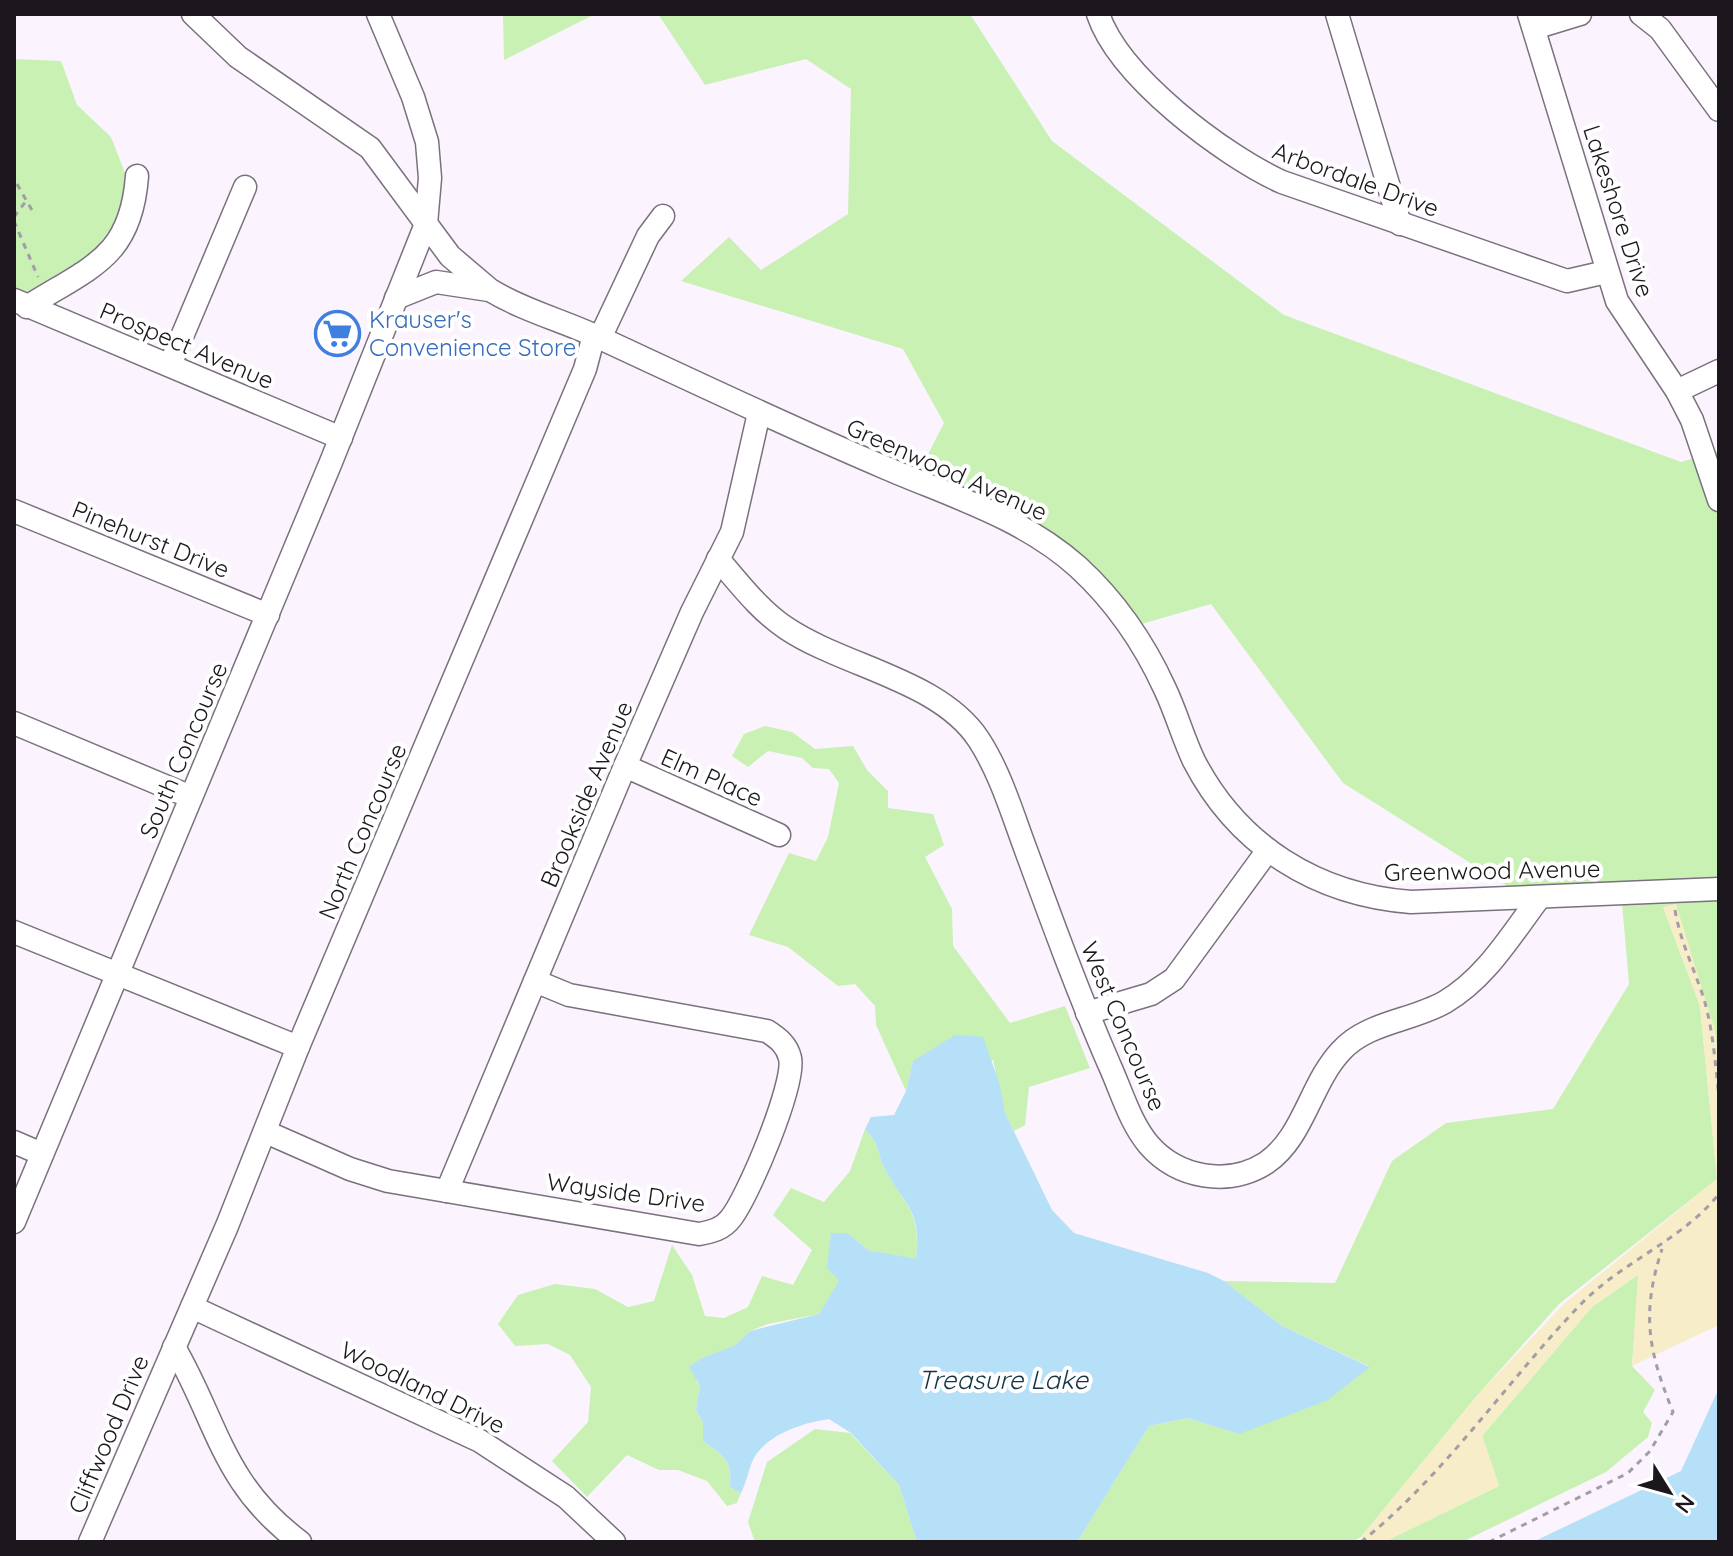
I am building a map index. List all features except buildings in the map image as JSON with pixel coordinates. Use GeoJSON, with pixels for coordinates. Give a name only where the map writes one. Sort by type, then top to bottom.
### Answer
{"type":"FeatureCollection","features":[{"type":"Feature","properties":{"kind":"street","name":"Greenwood Avenue"},"geometry":{"type":"LineString","coordinates":[[193,14],[238,57],[370,148],[450,256],[490,290],[509,301],[597,336],[759,413],[1006,519],[1074,564],[1113,604],[1146,651],[1193,759],[1212,793],[1237,824],[1268,850],[1313,880],[1365,897],[1411,902],[1719,889]]}},
{"type":"Feature","properties":{"kind":"street","name":"South Concourse"},"geometry":{"type":"LineString","coordinates":[[14,1222],[268,615],[426,224],[430,178],[427,142],[413,97],[378,14]]}},
{"type":"Feature","properties":{"kind":"street","name":"Arbordale Drive"},"geometry":{"type":"LineString","coordinates":[[1098,14],[1107,36],[1130,66],[1234,158],[1282,182],[1567,281],[1606,272]]}},
{"type":"Feature","properties":{"kind":"street"},"geometry":{"type":"LineString","coordinates":[[1337,14],[1400,224]]}},
{"type":"Feature","properties":{"kind":"street"},"geometry":{"type":"LineString","coordinates":[[1532,21],[1580,14]]}},
{"type":"Feature","properties":{"kind":"street"},"geometry":{"type":"LineString","coordinates":[[1641,14],[1660,29],[1719,110]]}},
{"type":"Feature","properties":{"kind":"street","name":"Lakeshore Drive"},"geometry":{"type":"LineString","coordinates":[[1532,21],[1606,272],[1626,319],[1677,391],[1692,420],[1719,500]]}},
{"type":"Feature","properties":{"kind":"street"},"geometry":{"type":"LineString","coordinates":[[28,301],[119,243],[131,222],[137,176]]}},
{"type":"Feature","properties":{"kind":"street"},"geometry":{"type":"LineString","coordinates":[[170,365],[245,187]]}},
{"type":"Feature","properties":{"kind":"street","name":"North Concourse"},"geometry":{"type":"LineString","coordinates":[[174,1347],[597,336],[648,236],[663,216]]}},
{"type":"Feature","properties":{"kind":"street","name":"Greenwood Avenue"},"geometry":{"type":"LineString","coordinates":[[396,298],[436,282],[490,290]]}},
{"type":"Feature","properties":{"kind":"street","name":"Prospect Avenue"},"geometry":{"type":"LineString","coordinates":[[28,301],[341,438]]}},
{"type":"Feature","properties":{"kind":"street"},"geometry":{"type":"LineString","coordinates":[[1677,391],[1719,371]]}},
{"type":"Feature","properties":{"kind":"street","name":"Brookside Avenue"},"geometry":{"type":"LineString","coordinates":[[447,1191],[625,766],[732,532],[759,413]]}},
{"type":"Feature","properties":{"kind":"street","name":"Pinehurst Drive"},"geometry":{"type":"LineString","coordinates":[[14,511],[268,615]]}},
{"type":"Feature","properties":{"kind":"street","name":"West Concourse"},"geometry":{"type":"LineString","coordinates":[[718,559],[758,605],[786,629],[931,697],[971,729],[987,754],[1087,1013],[1135,1122],[1146,1142],[1161,1158],[1188,1172],[1206,1177],[1248,1172],[1285,1145],[1324,1073],[1341,1051],[1370,1030],[1421,1013],[1457,995],[1486,969],[1539,898]]}},
{"type":"Feature","properties":{"kind":"street"},"geometry":{"type":"LineString","coordinates":[[14,723],[191,797]]}},
{"type":"Feature","properties":{"kind":"street","name":"Elm Place"},"geometry":{"type":"LineString","coordinates":[[625,766],[779,835]]}},
{"type":"Feature","properties":{"kind":"street"},"geometry":{"type":"LineString","coordinates":[[1087,1013],[1151,994],[1174,979],[1268,850]]}},
{"type":"Feature","properties":{"kind":"street"},"geometry":{"type":"LineString","coordinates":[[14,932],[298,1047]]}},
{"type":"Feature","properties":{"kind":"street","name":"Wayside Drive"},"geometry":{"type":"LineString","coordinates":[[266,1132],[372,1177],[651,1227],[710,1232],[723,1226],[738,1207],[781,1108],[792,1072],[791,1059],[779,1039],[767,1031],[569,995],[535,981]]}},
{"type":"Feature","properties":{"kind":"street"},"geometry":{"type":"LineString","coordinates":[[14,1142],[42,1154]]}},
{"type":"Feature","properties":{"kind":"street","name":"Woodland Drive"},"geometry":{"type":"LineString","coordinates":[[192,1307],[480,1441],[566,1497],[614,1542]]}},
{"type":"Feature","properties":{"kind":"street"},"geometry":{"type":"LineString","coordinates":[[174,1347],[201,1393],[209,1424],[239,1480],[261,1507],[300,1542]]}},
{"type":"Feature","properties":{"kind":"street","name":"Cliffwood Drive"},"geometry":{"type":"LineString","coordinates":[[90,1542],[174,1347]]}},
{"type":"Feature","properties":{"kind":"path"},"geometry":{"type":"LineString","coordinates":[[17,184],[33,212]]}},
{"type":"Feature","properties":{"kind":"path"},"geometry":{"type":"LineString","coordinates":[[26,200],[14,219],[30,252],[28,301]]}},
{"type":"Feature","properties":{"kind":"path"},"geometry":{"type":"LineString","coordinates":[[1671,891],[1680,942],[1702,993],[1711,1032],[1719,1097]]}},
{"type":"Feature","properties":{"kind":"path"},"geometry":{"type":"LineString","coordinates":[[1361,1542],[1382,1525],[1445,1458],[1583,1302],[1631,1264],[1662,1246],[1705,1211],[1719,1194]]}},
{"type":"Feature","properties":{"kind":"path"},"geometry":{"type":"LineString","coordinates":[[1489,1542],[1628,1473],[1650,1451],[1673,1412],[1649,1345],[1647,1306],[1662,1246]]}},
{"type":"Feature","properties":{"kind":"green space"},"geometry":{"type":"Polygon","coordinates":[[[503,14],[595,14],[504,60],[503,14]]]}},
{"type":"Feature","properties":{"kind":"green space"},"geometry":{"type":"Polygon","coordinates":[[[658,14],[970,14],[1052,141],[1284,315],[1681,462],[1719,451],[1719,1060],[1714,1027],[1663,907],[1700,1006],[1717,1179],[1559,1304],[1475,1398],[1361,1537],[1351,1542],[1077,1542],[1149,1426],[1187,1418],[1239,1434],[1369,1366],[1282,1326],[1224,1281],[1335,1283],[1392,1161],[1446,1123],[1553,1109],[1629,984],[1621,892],[1515,891],[1343,783],[1211,604],[1131,627],[1012,519],[917,476],[944,423],[903,349],[681,281],[729,237],[761,270],[848,214],[851,89],[806,59],[705,85],[658,14]]]}},
{"type":"Feature","properties":{"kind":"green space"},"geometry":{"type":"Polygon","coordinates":[[[14,59],[61,61],[77,105],[111,137],[127,178],[120,215],[93,253],[22,295],[14,291],[14,59]]]}},
{"type":"Feature","properties":{"kind":"green space"},"geometry":{"type":"Polygon","coordinates":[[[765,726],[792,732],[815,749],[853,746],[867,770],[888,791],[888,808],[933,814],[944,845],[925,857],[952,909],[953,946],[1010,1023],[1065,1006],[1090,1068],[1029,1087],[1025,1125],[1014,1131],[1005,1113],[993,1060],[913,1061],[906,1091],[876,1025],[875,1006],[855,984],[838,986],[788,947],[749,935],[789,853],[816,861],[828,837],[839,783],[829,769],[813,768],[802,758],[768,751],[748,767],[732,756],[744,734],[765,726]]]}},
{"type":"Feature","properties":{"kind":"green space"},"geometry":{"type":"Polygon","coordinates":[[[865,1129],[874,1140],[884,1167],[914,1219],[916,1260],[868,1250],[847,1233],[831,1233],[830,1249],[840,1281],[819,1314],[768,1324],[750,1331],[737,1345],[702,1358],[696,1380],[700,1386],[696,1409],[703,1423],[703,1441],[726,1460],[730,1487],[741,1493],[737,1503],[727,1506],[707,1481],[678,1470],[659,1470],[627,1455],[587,1497],[552,1461],[588,1422],[591,1387],[570,1355],[548,1344],[515,1346],[498,1324],[518,1295],[555,1284],[595,1289],[628,1307],[654,1301],[672,1245],[692,1275],[705,1316],[724,1318],[748,1307],[762,1276],[793,1285],[812,1250],[773,1215],[791,1188],[824,1202],[850,1171],[865,1129]]]}},
{"type":"Feature","properties":{"kind":"green space"},"geometry":{"type":"Polygon","coordinates":[[[1639,1274],[1632,1366],[1655,1390],[1643,1412],[1652,1423],[1648,1437],[1606,1472],[1462,1542],[1384,1542],[1499,1486],[1482,1436],[1592,1307],[1639,1274]]]}},
{"type":"Feature","properties":{"kind":"green space"},"geometry":{"type":"Polygon","coordinates":[[[815,1429],[850,1433],[899,1485],[917,1542],[755,1542],[748,1522],[767,1462],[815,1429]]]}},
{"type":"Feature","properties":{"kind":"sand"},"geometry":{"type":"Polygon","coordinates":[[[1676,904],[1714,1027],[1719,1060],[1719,1325],[1632,1366],[1638,1275],[1592,1307],[1482,1436],[1499,1486],[1384,1542],[1365,1542],[1361,1537],[1475,1398],[1565,1303],[1717,1179],[1700,1006],[1663,907],[1676,904]]]}},
{"type":"Feature","properties":{"kind":"water","name":"Treasure Lake"},"geometry":{"type":"Polygon","coordinates":[[[955,1035],[983,1037],[999,1082],[1005,1113],[1052,1210],[1074,1233],[1208,1273],[1224,1281],[1282,1326],[1370,1367],[1328,1400],[1239,1434],[1187,1418],[1149,1426],[1077,1542],[917,1542],[899,1485],[851,1433],[829,1419],[796,1427],[765,1444],[752,1462],[741,1493],[730,1487],[726,1460],[703,1441],[703,1423],[696,1409],[700,1386],[689,1367],[702,1358],[736,1345],[750,1331],[819,1314],[839,1281],[827,1268],[831,1233],[847,1233],[868,1250],[916,1259],[914,1218],[884,1167],[874,1140],[865,1129],[871,1117],[894,1115],[906,1091],[913,1061],[955,1035]]]}},
{"type":"Feature","properties":{"kind":"water"},"geometry":{"type":"Polygon","coordinates":[[[1719,1388],[1719,1542],[1533,1542],[1681,1471],[1719,1388]]]}},
{"type":"Feature","properties":{"kind":"place","name":"Krauser's Convenience Store"},"geometry":{"type":"Point","coordinates":[338,333]}}]}
